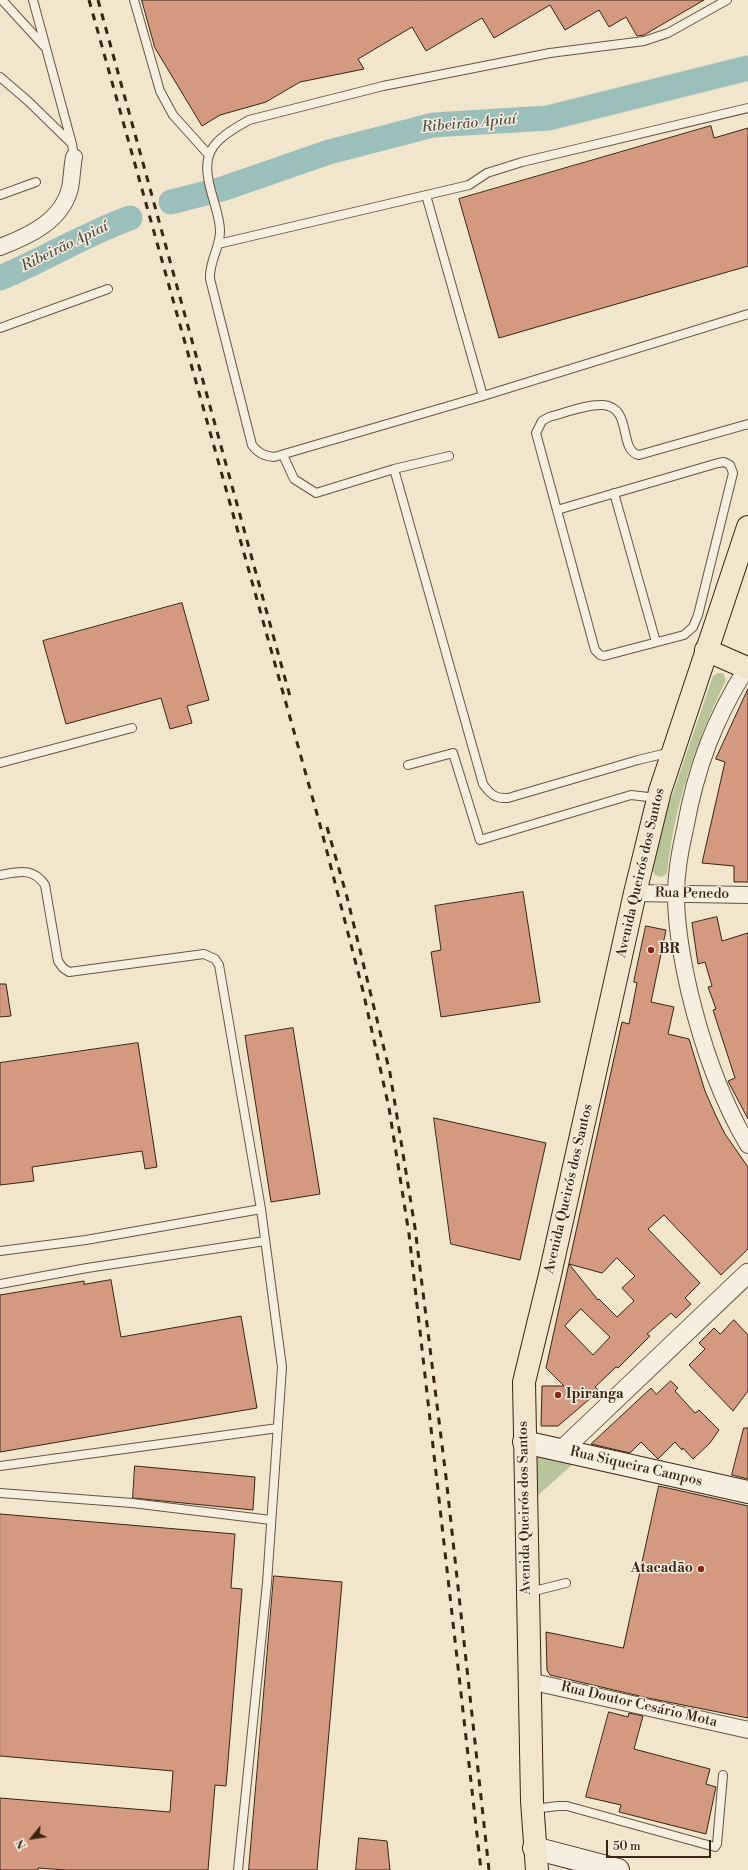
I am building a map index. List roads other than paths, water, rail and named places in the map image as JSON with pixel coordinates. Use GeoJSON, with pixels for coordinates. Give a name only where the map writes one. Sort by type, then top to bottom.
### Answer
{"type":"FeatureCollection","features":[{"type":"Feature","properties":{"kind":"main road","name":"Avenida Queirós dos Santos"},"geometry":{"type":"LineString","coordinates":[[537,1870],[532,1809],[524,1382],[549,1279],[635,892],[658,798],[672,752],[748,527]]}},
{"type":"Feature","properties":{"kind":"main road"},"geometry":{"type":"LineString","coordinates":[[706,650],[748,667]]}},
{"type":"Feature","properties":{"kind":"main road","name":"Rua Siqueira Campos"},"geometry":{"type":"LineString","coordinates":[[524,1442],[562,1450],[659,1477],[748,1492]]}},
{"type":"Feature","properties":{"kind":"main road"},"geometry":{"type":"LineString","coordinates":[[534,1848],[618,1870]]}},
{"type":"Feature","properties":{"kind":"street"},"geometry":{"type":"LineString","coordinates":[[0,248],[37,230],[54,217],[64,205],[70,188],[73,151]]}},
{"type":"Feature","properties":{"kind":"street"},"geometry":{"type":"LineString","coordinates":[[748,667],[722,711],[704,752],[696,775],[682,840],[676,894],[677,920],[684,967],[707,1056],[719,1090],[731,1117],[748,1145]]}},
{"type":"Feature","properties":{"kind":"street","name":"Rua Penedo"},"geometry":{"type":"LineString","coordinates":[[635,892],[748,895]]}},
{"type":"Feature","properties":{"kind":"street"},"geometry":{"type":"LineString","coordinates":[[562,1450],[748,1273]]}},
{"type":"Feature","properties":{"kind":"street","name":"Rua Doutor Cesário Mota"},"geometry":{"type":"LineString","coordinates":[[529,1681],[748,1730]]}},
{"type":"Feature","properties":{"kind":"lane"},"geometry":{"type":"LineString","coordinates":[[2,0],[47,49]]}},
{"type":"Feature","properties":{"kind":"lane"},"geometry":{"type":"LineString","coordinates":[[33,0],[73,151]]}},
{"type":"Feature","properties":{"kind":"lane"},"geometry":{"type":"LineString","coordinates":[[134,0],[160,91],[173,115],[208,154]]}},
{"type":"Feature","properties":{"kind":"lane"},"geometry":{"type":"LineString","coordinates":[[727,0],[668,33],[644,41],[550,53],[383,86],[249,120],[233,129],[218,141],[208,154],[208,181],[220,221],[218,244],[210,268],[210,279],[252,445],[257,451],[265,456],[283,455],[483,396],[748,314]]}},
{"type":"Feature","properties":{"kind":"lane"},"geometry":{"type":"LineString","coordinates":[[0,77],[28,101],[73,151]]}},
{"type":"Feature","properties":{"kind":"lane"},"geometry":{"type":"LineString","coordinates":[[218,244],[469,185],[487,173],[522,162],[748,108]]}},
{"type":"Feature","properties":{"kind":"lane"},"geometry":{"type":"LineString","coordinates":[[0,195],[36,182]]}},
{"type":"Feature","properties":{"kind":"lane"},"geometry":{"type":"LineString","coordinates":[[426,195],[483,396]]}},
{"type":"Feature","properties":{"kind":"lane"},"geometry":{"type":"LineString","coordinates":[[0,328],[108,289]]}},
{"type":"Feature","properties":{"kind":"lane"},"geometry":{"type":"LineString","coordinates":[[557,510],[718,462],[724,462],[730,465],[733,474],[698,614],[693,627],[684,635],[604,656],[595,650],[536,433],[538,426],[549,417],[596,405],[604,405],[611,407],[622,418],[630,448],[632,452],[640,455],[748,424]]}},
{"type":"Feature","properties":{"kind":"lane"},"geometry":{"type":"LineString","coordinates":[[283,455],[294,479],[316,493],[394,469],[449,456]]}},
{"type":"Feature","properties":{"kind":"lane"},"geometry":{"type":"LineString","coordinates":[[394,469],[483,784],[491,795],[500,799],[508,798],[638,760],[672,752]]}},
{"type":"Feature","properties":{"kind":"lane"},"geometry":{"type":"LineString","coordinates":[[614,493],[656,642]]}},
{"type":"Feature","properties":{"kind":"lane"},"geometry":{"type":"LineString","coordinates":[[0,763],[132,728]]}},
{"type":"Feature","properties":{"kind":"lane"},"geometry":{"type":"LineString","coordinates":[[408,766],[453,753],[480,840],[631,795],[658,798]]}},
{"type":"Feature","properties":{"kind":"lane"},"geometry":{"type":"LineString","coordinates":[[0,875],[31,872],[40,876],[45,885],[58,961],[63,968],[69,972],[204,954],[215,958],[219,965],[261,1209],[282,1367],[267,1583],[238,1870]]}},
{"type":"Feature","properties":{"kind":"lane"},"geometry":{"type":"LineString","coordinates":[[0,1251],[86,1240],[261,1209]]}},
{"type":"Feature","properties":{"kind":"lane"},"geometry":{"type":"LineString","coordinates":[[0,1284],[87,1268],[265,1241]]}},
{"type":"Feature","properties":{"kind":"lane"},"geometry":{"type":"LineString","coordinates":[[0,1466],[278,1428]]}},
{"type":"Feature","properties":{"kind":"lane"},"geometry":{"type":"LineString","coordinates":[[0,1493],[132,1503],[271,1520]]}},
{"type":"Feature","properties":{"kind":"lane"},"geometry":{"type":"LineString","coordinates":[[527,1592],[566,1583]]}},
{"type":"Feature","properties":{"kind":"lane"},"geometry":{"type":"LineString","coordinates":[[532,1809],[567,1806],[716,1847],[718,1844],[723,1775]]}},
{"type":"Feature","properties":{"kind":"waterway","name":"Ribeirão Apiaí"},"geometry":{"type":"LineString","coordinates":[[171,202],[222,189],[329,152],[433,125],[548,118],[748,68]]}},
{"type":"Feature","properties":{"kind":"waterway","name":"Ribeirão Apiaí"},"geometry":{"type":"LineString","coordinates":[[0,278],[113,224],[130,218]]}},
{"type":"Feature","properties":{"kind":"railway"},"geometry":{"type":"LineString","coordinates":[[89,0],[319,821],[363,991],[389,1108],[409,1234],[481,1870]]}},
{"type":"Feature","properties":{"kind":"railway"},"geometry":{"type":"LineString","coordinates":[[98,0],[291,700]]}},
{"type":"Feature","properties":{"kind":"railway"},"geometry":{"type":"LineString","coordinates":[[327,827],[347,897],[390,1073],[415,1228],[446,1477],[489,1870]]}},
{"type":"Feature","properties":{"kind":"place","name":"BR"},"geometry":{"type":"Point","coordinates":[651,950]}},
{"type":"Feature","properties":{"kind":"place","name":"Ipiranga"},"geometry":{"type":"Point","coordinates":[558,1395]}},
{"type":"Feature","properties":{"kind":"place","name":"Atacadão"},"geometry":{"type":"Point","coordinates":[701,1569]}}]}
